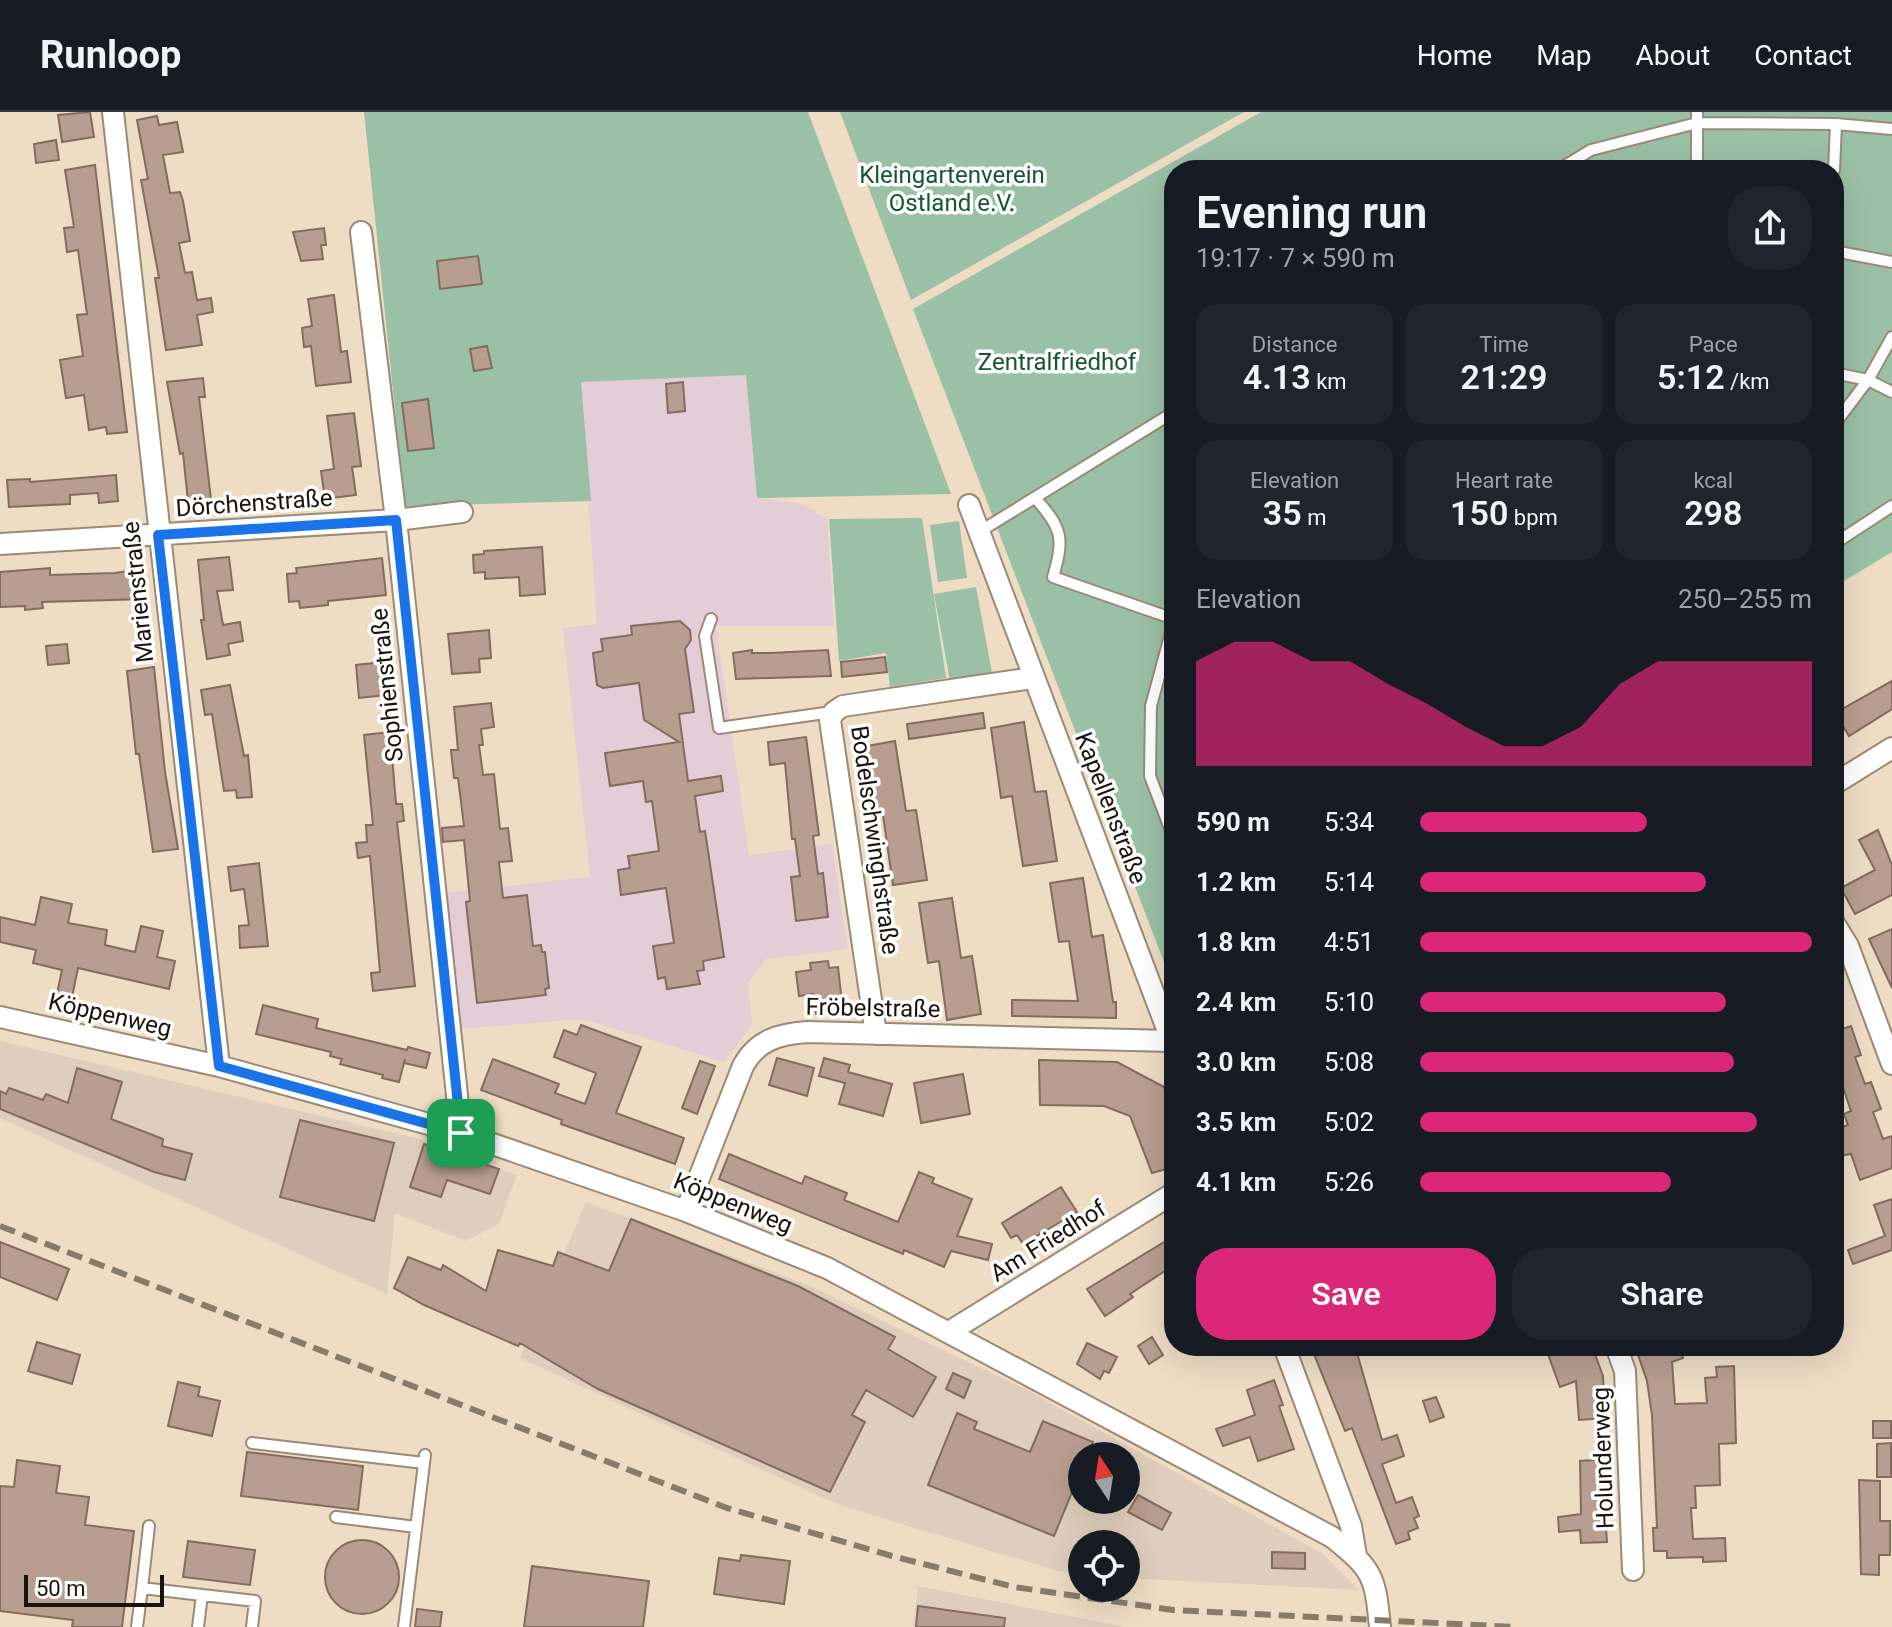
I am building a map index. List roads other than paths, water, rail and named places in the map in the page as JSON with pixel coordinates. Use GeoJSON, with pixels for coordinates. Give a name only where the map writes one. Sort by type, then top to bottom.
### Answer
{"type":"FeatureCollection","features":[{"type":"Feature","properties":{"kind":"street","name":"Marienstraße"},"geometry":{"type":"LineString","coordinates":[[113,112],[219,1066]]}},
{"type":"Feature","properties":{"kind":"street","name":"Sophienstraße"},"geometry":{"type":"LineString","coordinates":[[361,232],[396,520],[461,1133]]}},
{"type":"Feature","properties":{"kind":"street","name":"Kapellenstraße"},"geometry":{"type":"LineString","coordinates":[[969,505],[1164,1020]]}},
{"type":"Feature","properties":{"kind":"street","name":"Dörchenstraße"},"geometry":{"type":"LineString","coordinates":[[0,544],[396,520],[462,512]]}},
{"type":"Feature","properties":{"kind":"street","name":"Bodelschwinghstraße"},"geometry":{"type":"LineString","coordinates":[[876,1034],[830,720],[834,712],[843,706],[1033,678]]}},
{"type":"Feature","properties":{"kind":"street"},"geometry":{"type":"LineString","coordinates":[[1844,778],[1892,748]]}},
{"type":"Feature","properties":{"kind":"street"},"geometry":{"type":"LineString","coordinates":[[1844,939],[1892,1064]]}},
{"type":"Feature","properties":{"kind":"street","name":"Köppenweg"},"geometry":{"type":"LineString","coordinates":[[0,1017],[219,1066],[461,1133],[686,1211],[827,1268],[1305,1521],[1356,1556],[1372,1575],[1380,1627]]}},
{"type":"Feature","properties":{"kind":"street","name":"Fröbelstraße"},"geometry":{"type":"LineString","coordinates":[[686,1211],[743,1066],[752,1051],[769,1039],[790,1033],[876,1034],[1164,1044]]}},
{"type":"Feature","properties":{"kind":"street","name":"Am Friedhof"},"geometry":{"type":"LineString","coordinates":[[949,1332],[1164,1199]]}},
{"type":"Feature","properties":{"kind":"street"},"geometry":{"type":"LineString","coordinates":[[1288,1356],[1351,1526],[1356,1556]]}},
{"type":"Feature","properties":{"kind":"street","name":"Holunderweg"},"geometry":{"type":"LineString","coordinates":[[1620,1356],[1625,1371],[1633,1570]]}},
{"type":"Feature","properties":{"kind":"lane"},"geometry":{"type":"LineString","coordinates":[[1697,118],[1697,160]]}},
{"type":"Feature","properties":{"kind":"lane"},"geometry":{"type":"LineString","coordinates":[[1574,160],[1591,150],[1697,118],[1892,129]]}},
{"type":"Feature","properties":{"kind":"lane"},"geometry":{"type":"LineString","coordinates":[[1834,160],[1836,124]]}},
{"type":"Feature","properties":{"kind":"lane"},"geometry":{"type":"LineString","coordinates":[[1844,253],[1892,262]]}},
{"type":"Feature","properties":{"kind":"lane"},"geometry":{"type":"LineString","coordinates":[[1844,412],[1868,380],[1892,337]]}},
{"type":"Feature","properties":{"kind":"lane"},"geometry":{"type":"LineString","coordinates":[[1844,375],[1868,380],[1892,392]]}},
{"type":"Feature","properties":{"kind":"lane"},"geometry":{"type":"LineString","coordinates":[[979,532],[1164,418]]}},
{"type":"Feature","properties":{"kind":"lane"},"geometry":{"type":"LineString","coordinates":[[1036,499],[1054,519],[1061,535],[1053,577],[1164,616]]}},
{"type":"Feature","properties":{"kind":"lane"},"geometry":{"type":"LineString","coordinates":[[1844,537],[1892,506]]}},
{"type":"Feature","properties":{"kind":"lane"},"geometry":{"type":"LineString","coordinates":[[711,619],[705,636],[719,728],[834,712]]}},
{"type":"Feature","properties":{"kind":"lane"},"geometry":{"type":"LineString","coordinates":[[1164,657],[1151,706],[1150,776],[1164,813]]}},
{"type":"Feature","properties":{"kind":"lane"},"geometry":{"type":"LineString","coordinates":[[252,1443],[424,1459],[404,1627]]}},
{"type":"Feature","properties":{"kind":"lane"},"geometry":{"type":"LineString","coordinates":[[336,1517],[416,1527]]}},
{"type":"Feature","properties":{"kind":"lane"},"geometry":{"type":"LineString","coordinates":[[137,1627],[149,1526]]}},
{"type":"Feature","properties":{"kind":"lane"},"geometry":{"type":"LineString","coordinates":[[142,1588],[255,1601],[252,1627]]}},
{"type":"Feature","properties":{"kind":"lane"},"geometry":{"type":"LineString","coordinates":[[198,1627],[202,1595]]}},
{"type":"Feature","properties":{"kind":"railway"},"geometry":{"type":"LineString","coordinates":[[0,1226],[727,1508],[892,1556],[1014,1587],[1173,1610],[1517,1627]]}},
{"type":"Feature","properties":{"kind":"park label","name":"Kleingartenverein Ostland e.V."},"geometry":{"type":"Point","coordinates":[952,189]}},
{"type":"Feature","properties":{"kind":"park label","name":"Zentralfriedhof"},"geometry":{"type":"Point","coordinates":[1057,362]}}]}
